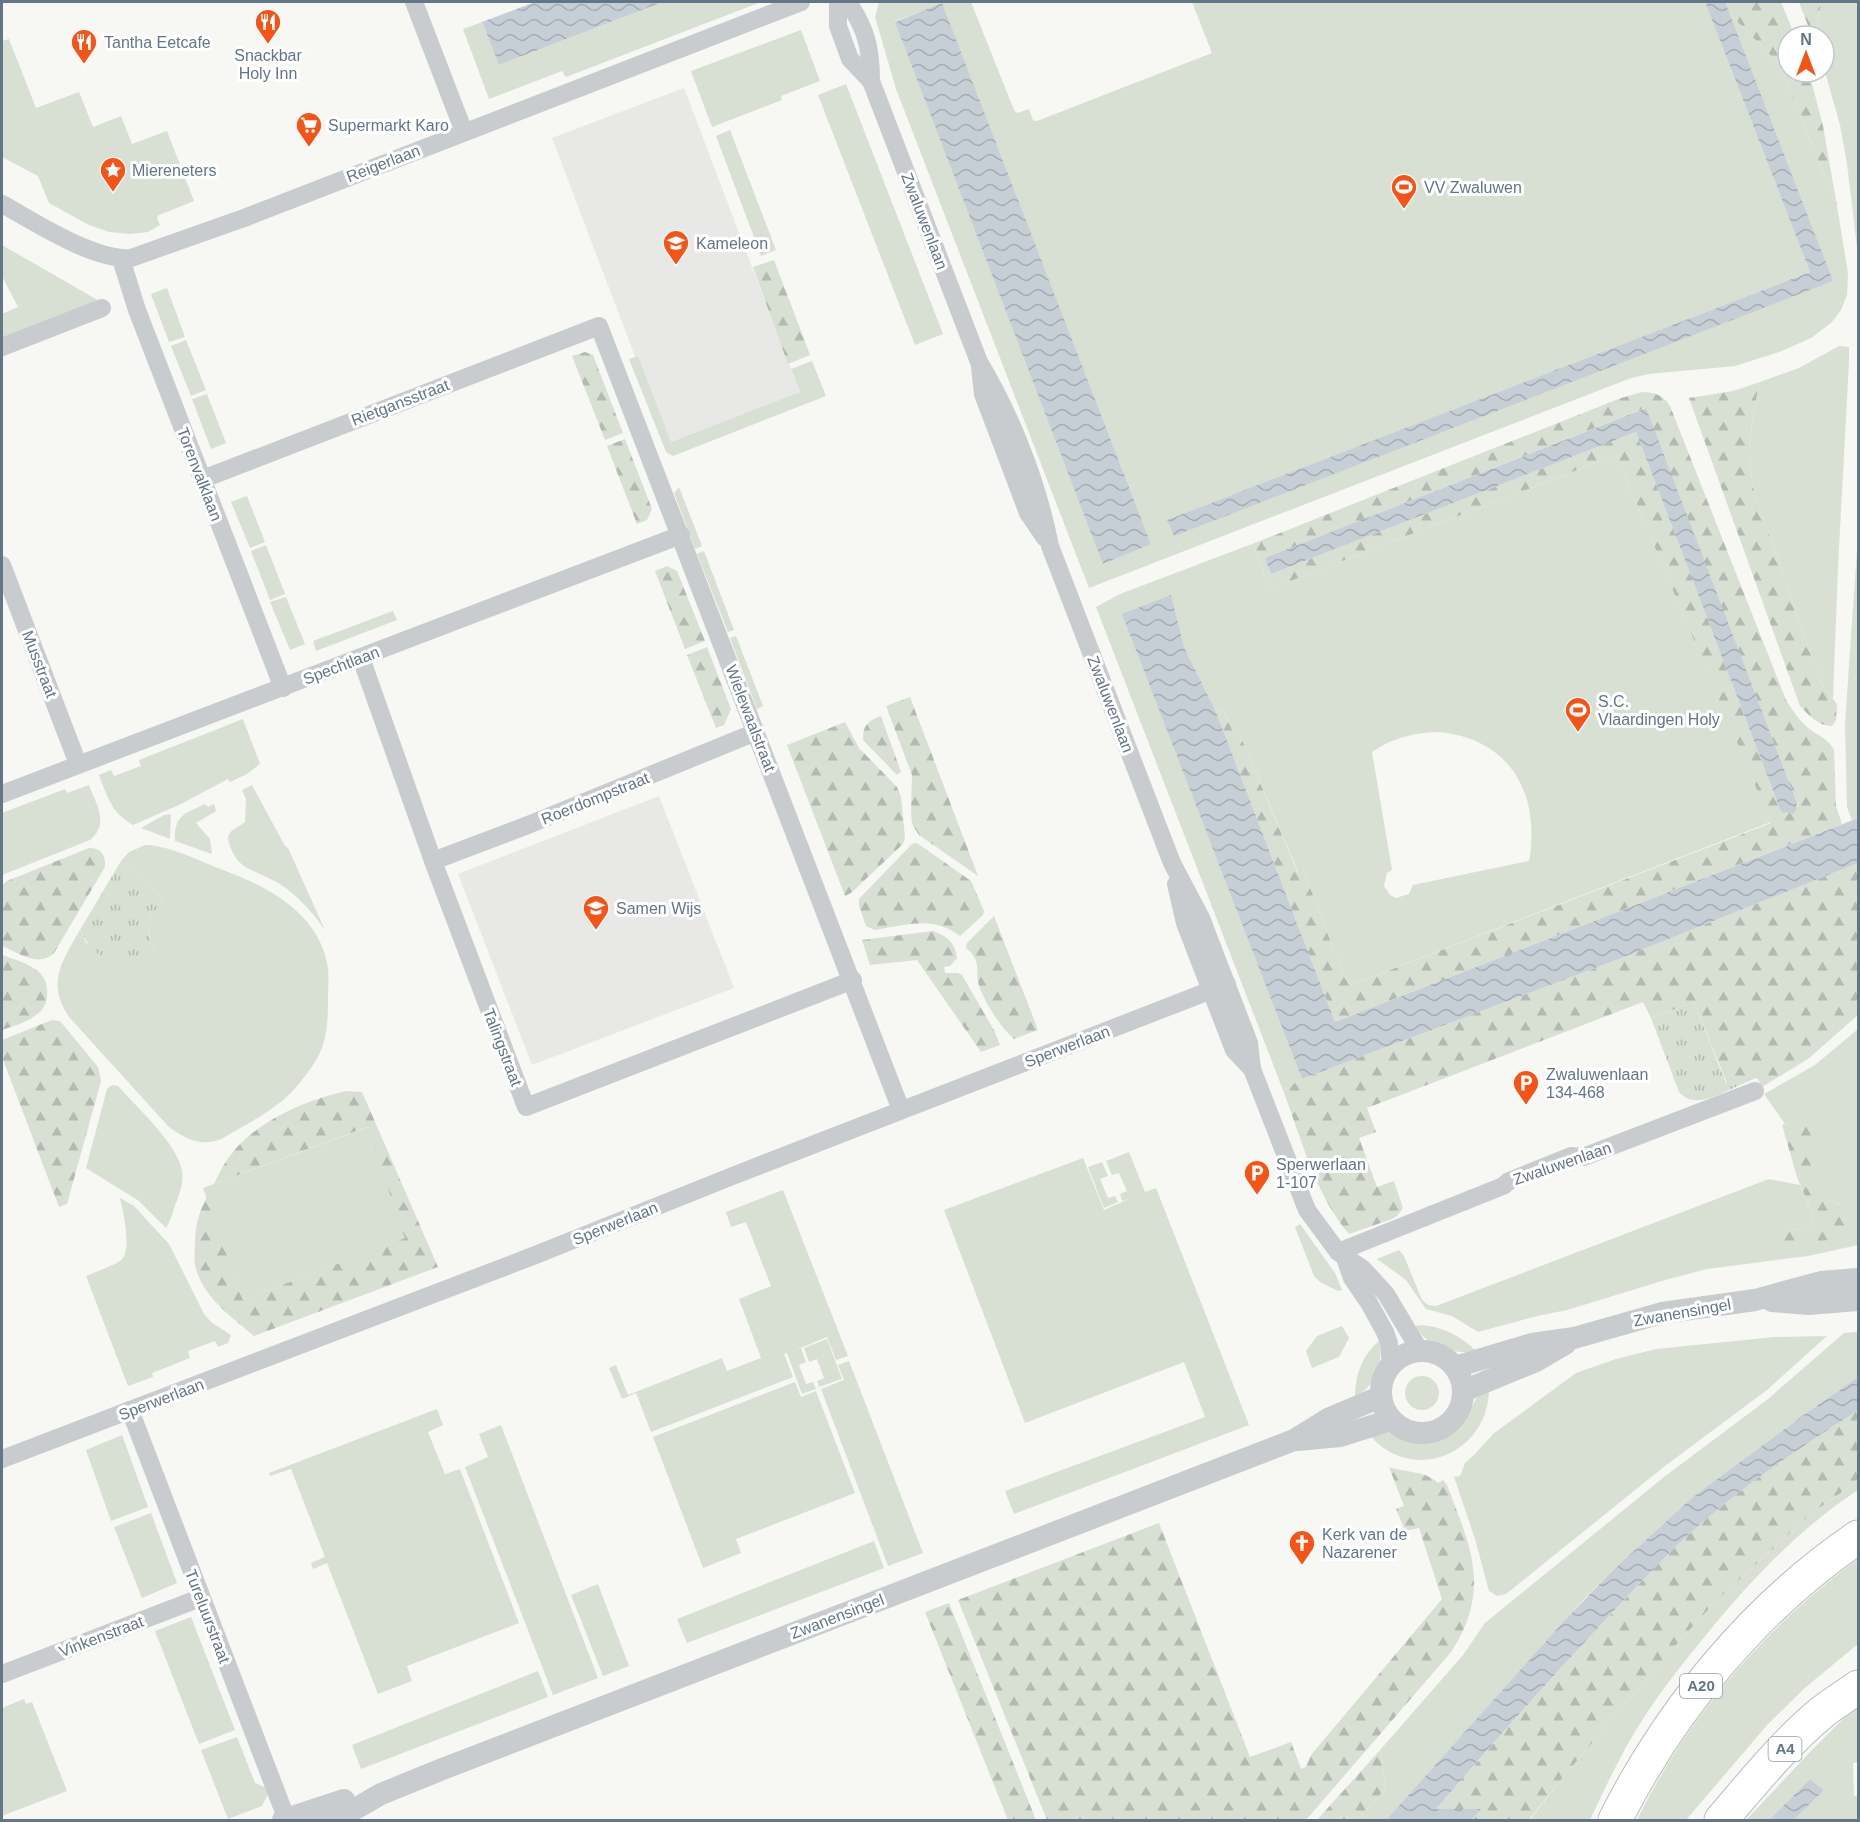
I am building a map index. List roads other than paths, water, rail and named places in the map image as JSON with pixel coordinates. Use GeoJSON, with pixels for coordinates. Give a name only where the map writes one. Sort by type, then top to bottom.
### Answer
{"type":"FeatureCollection","features":[{"type":"Feature","properties":{"kind":"highway","name":"A20"},"geometry":{"type":"LineString","coordinates":[[1615,1821],[1630,1792],[1676,1718],[1730,1652],[1790,1591],[1858,1537]]}},
{"type":"Feature","properties":{"kind":"highway","name":"A4"},"geometry":{"type":"LineString","coordinates":[[1720,1821],[1806,1726],[1858,1687]]}},
{"type":"Feature","properties":{"kind":"street"},"geometry":{"type":"LineString","coordinates":[[414,2],[464,132]]}},
{"type":"Feature","properties":{"kind":"street","name":"Reigerlaan"},"geometry":{"type":"LineString","coordinates":[[2,204],[86,250],[121,259],[131,258],[165,247],[801,2]]}},
{"type":"Feature","properties":{"kind":"street","name":"Zwaluwenlaan"},"geometry":{"type":"LineString","coordinates":[[838,2],[838,26],[850,59],[870,81],[979,362],[983,394],[1028,513],[1050,546],[1172,862],[1185,923],[1219,987],[1233,1050],[1252,1069],[1307,1210],[1341,1255],[1352,1278],[1385,1332],[1389,1343],[1391,1365]]}},
{"type":"Feature","properties":{"kind":"street","name":"Zwaluwenlaan"},"geometry":{"type":"LineString","coordinates":[[848,2],[859,18],[871,52],[870,81]]}},
{"type":"Feature","properties":{"kind":"street","name":"Torenvalklaan"},"geometry":{"type":"LineString","coordinates":[[121,259],[137,310],[283,688]]}},
{"type":"Feature","properties":{"kind":"street"},"geometry":{"type":"LineString","coordinates":[[2,347],[102,308]]}},
{"type":"Feature","properties":{"kind":"street","name":"Rietgansstraat"},"geometry":{"type":"LineString","coordinates":[[202,479],[599,326]]}},
{"type":"Feature","properties":{"kind":"street","name":"Wielewaalstraat"},"geometry":{"type":"LineString","coordinates":[[599,326],[902,1110]]}},
{"type":"Feature","properties":{"kind":"street","name":"Spechtlaan"},"geometry":{"type":"LineString","coordinates":[[2,794],[681,535]]}},
{"type":"Feature","properties":{"kind":"street","name":"Musstraat"},"geometry":{"type":"LineString","coordinates":[[2,565],[78,764]]}},
{"type":"Feature","properties":{"kind":"street","name":"Talingstraat"},"geometry":{"type":"LineString","coordinates":[[361,658],[433,861],[526,1107],[853,980]]}},
{"type":"Feature","properties":{"kind":"street","name":"Roerdompstraat"},"geometry":{"type":"LineString","coordinates":[[433,861],[539,821],[756,732]]}},
{"type":"Feature","properties":{"kind":"street","name":"Sperwerlaan"},"geometry":{"type":"LineString","coordinates":[[2,1459],[533,1256],[1219,987]]}},
{"type":"Feature","properties":{"kind":"street","name":"Zwaluwenlaan"},"geometry":{"type":"LineString","coordinates":[[1341,1255],[1571,1156],[1583,1157],[1755,1091]]}},
{"type":"Feature","properties":{"kind":"street","name":"Zwaluwenlaan"},"geometry":{"type":"LineString","coordinates":[[1341,1255],[1363,1269],[1386,1294],[1420,1351]]}},
{"type":"Feature","properties":{"kind":"street","name":"Zwanensingel"},"geometry":{"type":"LineString","coordinates":[[1455,1367],[1532,1344],[1574,1338],[1662,1313],[1755,1300],[1821,1282],[1858,1279]]}},
{"type":"Feature","properties":{"kind":"street","name":"Zwanensingel"},"geometry":{"type":"LineString","coordinates":[[1755,1300],[1808,1304],[1858,1300]]}},
{"type":"Feature","properties":{"kind":"street","name":"Zwanensingel"},"geometry":{"type":"LineString","coordinates":[[1463,1391],[1536,1361],[1574,1338]]}},
{"type":"Feature","properties":{"kind":"street"},"geometry":{"type":"LineString","coordinates":[[1420,1351],[1439,1355],[1455,1367],[1461,1378],[1463,1391],[1458,1412],[1449,1423],[1437,1430],[1423,1433],[1409,1431],[1391,1420],[1380,1397],[1382,1380],[1391,1365],[1399,1357],[1420,1351]]}},
{"type":"Feature","properties":{"kind":"street","name":"Zwanensingel"},"geometry":{"type":"LineString","coordinates":[[326,1821],[355,1809],[381,1794],[945,1573],[1294,1440],[1328,1419],[1380,1397]]}},
{"type":"Feature","properties":{"kind":"street","name":"Tureluurstraat"},"geometry":{"type":"LineString","coordinates":[[130,1410],[285,1820]]}},
{"type":"Feature","properties":{"kind":"street","name":"Zwanensingel"},"geometry":{"type":"LineString","coordinates":[[1294,1440],[1340,1436],[1391,1420]]}},
{"type":"Feature","properties":{"kind":"street","name":"Vinkenstraat"},"geometry":{"type":"LineString","coordinates":[[2,1674],[200,1598]]}},
{"type":"Feature","properties":{"kind":"street","name":"Zwanensingel"},"geometry":{"type":"LineString","coordinates":[[285,1820],[348,1799],[381,1794]]}},
{"type":"Feature","properties":{"kind":"water"},"geometry":{"type":"Polygon","coordinates":[[[535,2],[663,2],[499,65],[482,22],[535,2]]]}},
{"type":"Feature","properties":{"kind":"water"},"geometry":{"type":"Polygon","coordinates":[[[1705,2],[1725,2],[1833,281],[1174,536],[1167,520],[1810,272],[1705,2]]]}},
{"type":"Feature","properties":{"kind":"water"},"geometry":{"type":"Polygon","coordinates":[[[942,3],[1151,544],[1103,564],[895,22],[942,3]]]}},
{"type":"Feature","properties":{"kind":"water"},"geometry":{"type":"Polygon","coordinates":[[[1646,408],[1797,803],[1796,811],[1792,814],[1782,812],[1780,809],[1636,432],[1271,574],[1265,558],[1646,408]]]}},
{"type":"Feature","properties":{"kind":"water"},"geometry":{"type":"Polygon","coordinates":[[[1171,595],[1184,647],[1216,712],[1335,1022],[1858,818],[1858,863],[1619,959],[1302,1079],[1122,614],[1171,595]]]}},
{"type":"Feature","properties":{"kind":"water"},"geometry":{"type":"Polygon","coordinates":[[[1858,1377],[1858,1410],[1791,1454],[1686,1537],[1576,1651],[1436,1809],[1481,1809],[1471,1820],[1386,1820],[1565,1620],[1614,1569],[1694,1496],[1858,1377]]]}},
{"type":"Feature","properties":{"kind":"water"},"geometry":{"type":"Polygon","coordinates":[[[1810,1779],[1824,1790],[1794,1820],[1769,1820],[1810,1779]]]}},
{"type":"Feature","properties":{"kind":"place","name":"Snackbar Holy Inn"},"geometry":{"type":"Point","coordinates":[268,45]}},
{"type":"Feature","properties":{"kind":"place","name":"Tantha Eetcafe"},"geometry":{"type":"Point","coordinates":[84,65]}},
{"type":"Feature","properties":{"kind":"place","name":"Supermarkt Karo"},"geometry":{"type":"Point","coordinates":[309,148]}},
{"type":"Feature","properties":{"kind":"place","name":"Miereneters"},"geometry":{"type":"Point","coordinates":[113,193]}},
{"type":"Feature","properties":{"kind":"place","name":"VV Zwaluwen"},"geometry":{"type":"Point","coordinates":[1404,210]}},
{"type":"Feature","properties":{"kind":"place","name":"Kameleon"},"geometry":{"type":"Point","coordinates":[676,266]}},
{"type":"Feature","properties":{"kind":"place","name":"S.C. Vlaardingen Holy"},"geometry":{"type":"Point","coordinates":[1578,733]}},
{"type":"Feature","properties":{"kind":"place","name":"Samen Wijs"},"geometry":{"type":"Point","coordinates":[596,931]}},
{"type":"Feature","properties":{"kind":"place","name":"Zwaluwenlaan 134-468"},"geometry":{"type":"Point","coordinates":[1526,1106]}},
{"type":"Feature","properties":{"kind":"place","name":"Sperwerlaan 1-107"},"geometry":{"type":"Point","coordinates":[1257,1196]}},
{"type":"Feature","properties":{"kind":"place","name":"Kerk van de Nazarener"},"geometry":{"type":"Point","coordinates":[1302,1566]}}]}
